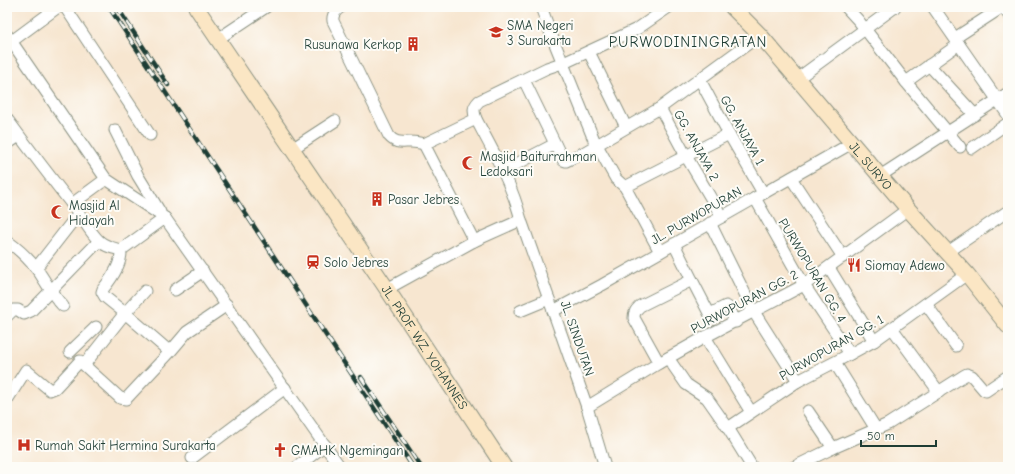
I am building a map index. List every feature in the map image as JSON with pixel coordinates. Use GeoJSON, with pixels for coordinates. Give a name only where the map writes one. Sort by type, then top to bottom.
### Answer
{"type":"FeatureCollection","features":[{"type":"Feature","properties":{"kind":"street"},"geometry":{"type":"LineString","coordinates":[[58,7],[10,38],[58,111],[106,179],[164,217]]}},
{"type":"Feature","properties":{"kind":"street"},"geometry":{"type":"LineString","coordinates":[[65,7],[150,134]]}},
{"type":"Feature","properties":{"kind":"street","name":"JL. PROF. WZ. YOHANNES"},"geometry":{"type":"LineString","coordinates":[[196,7],[387,289],[504,467]]}},
{"type":"Feature","properties":{"kind":"street"},"geometry":{"type":"LineString","coordinates":[[218,39],[266,7]]}},
{"type":"Feature","properties":{"kind":"street"},"geometry":{"type":"LineString","coordinates":[[341,7],[334,14],[332,18],[333,21],[389,136],[397,143],[414,142],[424,144],[476,119],[473,111],[475,105],[479,101],[547,68],[589,52],[637,29],[669,7]]}},
{"type":"Feature","properties":{"kind":"street"},"geometry":{"type":"LineString","coordinates":[[541,7],[557,65],[596,146],[616,179],[625,187],[660,252]]}},
{"type":"Feature","properties":{"kind":"street","name":"JL. SURYO"},"geometry":{"type":"LineString","coordinates":[[732,7],[760,35],[908,209],[948,252],[1008,326]]}},
{"type":"Feature","properties":{"kind":"street"},"geometry":{"type":"LineString","coordinates":[[846,7],[960,147]]}},
{"type":"Feature","properties":{"kind":"street"},"geometry":{"type":"LineString","coordinates":[[797,79],[866,30],[895,7]]}},
{"type":"Feature","properties":{"kind":"street"},"geometry":{"type":"LineString","coordinates":[[932,7],[1008,114]]}},
{"type":"Feature","properties":{"kind":"street"},"geometry":{"type":"LineString","coordinates":[[906,82],[1001,8],[1004,8],[1008,14]]}},
{"type":"Feature","properties":{"kind":"street"},"geometry":{"type":"LineString","coordinates":[[524,80],[555,144],[566,162],[660,108],[760,35]]}},
{"type":"Feature","properties":{"kind":"street"},"geometry":{"type":"LineString","coordinates":[[589,52],[626,127]]}},
{"type":"Feature","properties":{"kind":"street"},"geometry":{"type":"LineString","coordinates":[[929,65],[975,115]]}},
{"type":"Feature","properties":{"kind":"street","name":"GG. ANJAYA 1"},"geometry":{"type":"LineString","coordinates":[[700,80],[729,134],[759,196]]}},
{"type":"Feature","properties":{"kind":"street"},"geometry":{"type":"LineString","coordinates":[[880,176],[1008,93]]}},
{"type":"Feature","properties":{"kind":"street","name":"GG. ANJAYA 2"},"geometry":{"type":"LineString","coordinates":[[660,108],[722,217]]}},
{"type":"Feature","properties":{"kind":"street"},"geometry":{"type":"LineString","coordinates":[[7,119],[79,213],[87,227],[106,247],[121,250],[164,217]]}},
{"type":"Feature","properties":{"kind":"street","name":"JL. SINDUTAN"},"geometry":{"type":"LineString","coordinates":[[476,119],[503,171],[517,206],[587,407],[605,467]]}},
{"type":"Feature","properties":{"kind":"street"},"geometry":{"type":"LineString","coordinates":[[292,149],[335,121]]}},
{"type":"Feature","properties":{"kind":"street"},"geometry":{"type":"LineString","coordinates":[[972,148],[1008,123]]}},
{"type":"Feature","properties":{"kind":"street"},"geometry":{"type":"LineString","coordinates":[[115,130],[138,176],[164,217],[340,467]]}},
{"type":"Feature","properties":{"kind":"street"},"geometry":{"type":"LineString","coordinates":[[625,187],[729,134]]}},
{"type":"Feature","properties":{"kind":"street"},"geometry":{"type":"LineString","coordinates":[[7,144],[19,136]]}},
{"type":"Feature","properties":{"kind":"street","name":"JL. PURWOPURAN"},"geometry":{"type":"LineString","coordinates":[[553,311],[596,289],[852,143]]}},
{"type":"Feature","properties":{"kind":"street"},"geometry":{"type":"LineString","coordinates":[[424,144],[474,241]]}},
{"type":"Feature","properties":{"kind":"street"},"geometry":{"type":"LineString","coordinates":[[503,171],[555,144]]}},
{"type":"Feature","properties":{"kind":"street"},"geometry":{"type":"LineString","coordinates":[[791,178],[843,257]]}},
{"type":"Feature","properties":{"kind":"street"},"geometry":{"type":"LineString","coordinates":[[72,204],[106,179]]}},
{"type":"Feature","properties":{"kind":"street","name":"PURWOPURAN GG. 4"},"geometry":{"type":"LineString","coordinates":[[759,196],[804,285],[850,354]]}},
{"type":"Feature","properties":{"kind":"street","name":"PURWOPURAN GG. 2"},"geometry":{"type":"LineString","coordinates":[[587,407],[664,360],[804,285],[908,209]]}},
{"type":"Feature","properties":{"kind":"street"},"geometry":{"type":"LineString","coordinates":[[948,252],[1008,210]]}},
{"type":"Feature","properties":{"kind":"street"},"geometry":{"type":"LineString","coordinates":[[40,263],[79,213]]}},
{"type":"Feature","properties":{"kind":"street"},"geometry":{"type":"LineString","coordinates":[[387,289],[474,241],[521,220]]}},
{"type":"Feature","properties":{"kind":"street"},"geometry":{"type":"LineString","coordinates":[[710,223],[754,312],[798,381]]}},
{"type":"Feature","properties":{"kind":"street"},"geometry":{"type":"LineString","coordinates":[[7,241],[30,261],[63,306]]}},
{"type":"Feature","properties":{"kind":"street"},"geometry":{"type":"LineString","coordinates":[[7,316],[13,310],[17,309],[24,314],[28,313],[99,241]]}},
{"type":"Feature","properties":{"kind":"street"},"geometry":{"type":"LineString","coordinates":[[674,244],[709,312],[712,313],[726,306],[736,322]]}},
{"type":"Feature","properties":{"kind":"street"},"geometry":{"type":"LineString","coordinates":[[121,250],[122,257],[119,264],[102,292],[105,297],[170,352]]}},
{"type":"Feature","properties":{"kind":"street"},"geometry":{"type":"LineString","coordinates":[[829,268],[874,341]]}},
{"type":"Feature","properties":{"kind":"street"},"geometry":{"type":"LineString","coordinates":[[175,290],[203,271]]}},
{"type":"Feature","properties":{"kind":"street","name":"PURWOPURAN GG. 1"},"geometry":{"type":"LineString","coordinates":[[728,428],[798,381],[874,341],[967,274]]}},
{"type":"Feature","properties":{"kind":"street"},"geometry":{"type":"LineString","coordinates":[[692,280],[640,306],[634,312],[634,318],[664,360],[686,384],[707,398],[728,428],[751,467]]}},
{"type":"Feature","properties":{"kind":"street"},"geometry":{"type":"LineString","coordinates":[[7,400],[26,370],[50,390],[56,388],[82,363],[145,291]]}},
{"type":"Feature","properties":{"kind":"street"},"geometry":{"type":"LineString","coordinates":[[520,312],[549,299]]}},
{"type":"Feature","properties":{"kind":"street"},"geometry":{"type":"LineString","coordinates":[[926,304],[956,346]]}},
{"type":"Feature","properties":{"kind":"street"},"geometry":{"type":"LineString","coordinates":[[96,327],[67,350],[117,396],[124,399],[128,397],[187,332],[227,305]]}},
{"type":"Feature","properties":{"kind":"street"},"geometry":{"type":"LineString","coordinates":[[892,328],[939,392]]}},
{"type":"Feature","properties":{"kind":"street"},"geometry":{"type":"LineString","coordinates":[[705,337],[751,412]]}},
{"type":"Feature","properties":{"kind":"street"},"geometry":{"type":"LineString","coordinates":[[835,362],[876,429]]}},
{"type":"Feature","properties":{"kind":"street"},"geometry":{"type":"LineString","coordinates":[[794,467],[903,416],[967,374],[972,376],[986,391],[1008,376]]}},
{"type":"Feature","properties":{"kind":"street"},"geometry":{"type":"LineString","coordinates":[[192,458],[285,388]]}},
{"type":"Feature","properties":{"kind":"street"},"geometry":{"type":"LineString","coordinates":[[808,411],[833,448]]}},
{"type":"Feature","properties":{"kind":"street"},"geometry":{"type":"LineString","coordinates":[[297,467],[325,445]]}},
{"type":"Feature","properties":{"kind":"railway"},"geometry":{"type":"LineString","coordinates":[[109,7],[413,467]]}},
{"type":"Feature","properties":{"kind":"railway"},"geometry":{"type":"LineString","coordinates":[[117,7],[168,85]]}},
{"type":"Feature","properties":{"kind":"railway"},"geometry":{"type":"LineString","coordinates":[[361,377],[421,467]]}},
{"type":"Feature","properties":{"kind":"place","name":"SMA Negeri 3 Surakarta"},"geometry":{"type":"Point","coordinates":[496,32]}},
{"type":"Feature","properties":{"kind":"place","name":"Rusunawa Kerkop"},"geometry":{"type":"Point","coordinates":[413,44]}},
{"type":"Feature","properties":{"kind":"place","name":"Masjid Baiturrahman Ledoksari"},"geometry":{"type":"Point","coordinates":[469,163]}},
{"type":"Feature","properties":{"kind":"place","name":"Pasar Jebres"},"geometry":{"type":"Point","coordinates":[377,199]}},
{"type":"Feature","properties":{"kind":"place","name":"Masjid Al Hidayah"},"geometry":{"type":"Point","coordinates":[58,212]}},
{"type":"Feature","properties":{"kind":"place","name":"Solo Jebres"},"geometry":{"type":"Point","coordinates":[313,262]}},
{"type":"Feature","properties":{"kind":"place","name":"Siomay Adewo"},"geometry":{"type":"Point","coordinates":[854,265]}},
{"type":"Feature","properties":{"kind":"place","name":"Rumah Sakit Hermina Surakarta"},"geometry":{"type":"Point","coordinates":[24,445]}},
{"type":"Feature","properties":{"kind":"place","name":"GMAHK Ngemingan"},"geometry":{"type":"Point","coordinates":[280,450]}},
{"type":"Feature","properties":{"kind":"district","name":"PURWODININGRATAN"},"geometry":{"type":"Point","coordinates":[688,42]}}]}
